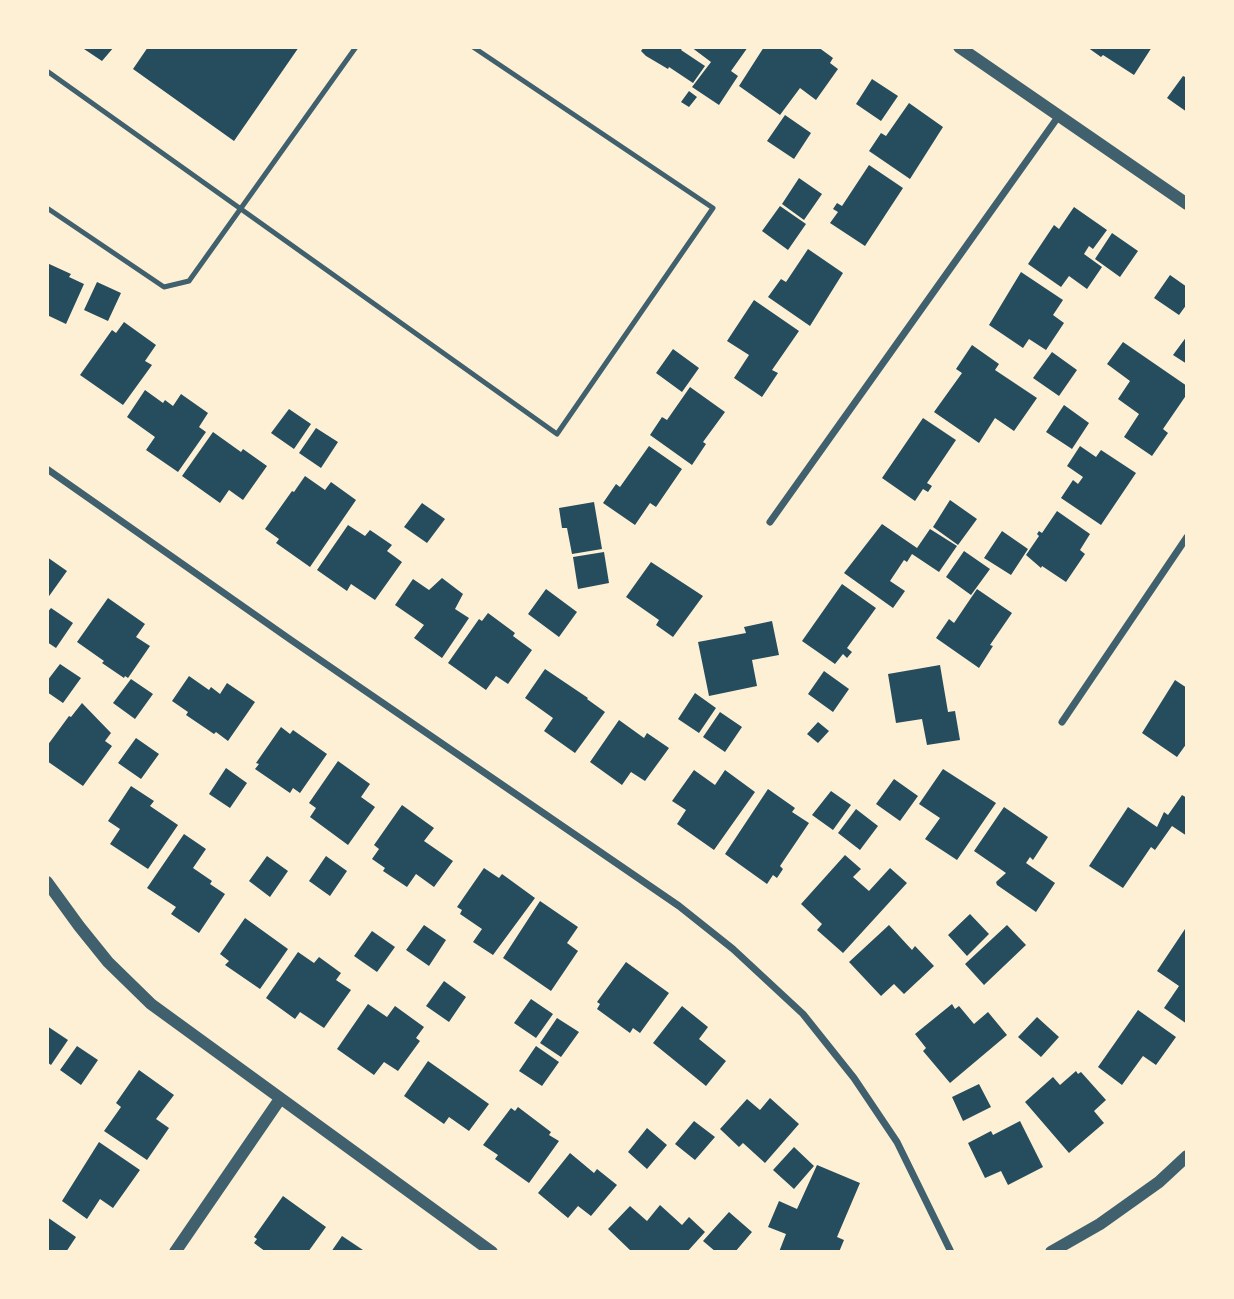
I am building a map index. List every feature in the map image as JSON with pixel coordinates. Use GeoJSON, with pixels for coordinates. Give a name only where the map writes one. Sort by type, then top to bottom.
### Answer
{"type":"FeatureCollection","features":[{"type":"Feature","properties":{"kind":"street"},"geometry":{"type":"LineString","coordinates":[[959,47],[1187,204]]}},
{"type":"Feature","properties":{"kind":"street"},"geometry":{"type":"LineString","coordinates":[[770,522],[1058,117]]}},
{"type":"Feature","properties":{"kind":"street"},"geometry":{"type":"LineString","coordinates":[[47,469],[679,906],[733,949],[803,1014],[854,1077],[897,1142],[951,1252]]}},
{"type":"Feature","properties":{"kind":"street"},"geometry":{"type":"LineString","coordinates":[[1062,722],[1187,537]]}},
{"type":"Feature","properties":{"kind":"street"},"geometry":{"type":"LineString","coordinates":[[47,882],[108,962],[151,1004],[492,1252]]}},
{"type":"Feature","properties":{"kind":"street"},"geometry":{"type":"LineString","coordinates":[[175,1252],[280,1099]]}},
{"type":"Feature","properties":{"kind":"street"},"geometry":{"type":"LineString","coordinates":[[1051,1252],[1100,1224],[1159,1182],[1187,1156]]}},
{"type":"Feature","properties":{"kind":"lane"},"geometry":{"type":"LineString","coordinates":[[47,208],[164,287],[189,281],[356,47]]}},
{"type":"Feature","properties":{"kind":"lane"},"geometry":{"type":"LineString","coordinates":[[47,71],[557,434],[713,208],[472,47]]}},
{"type":"Feature","properties":{"kind":"building"},"geometry":{"type":"Polygon","coordinates":[[[81,47],[114,47],[102,61],[81,47]]]}},
{"type":"Feature","properties":{"kind":"building"},"geometry":{"type":"Polygon","coordinates":[[[148,47],[299,47],[234,141],[133,69],[148,47]]]}},
{"type":"Feature","properties":{"kind":"building"},"geometry":{"type":"Polygon","coordinates":[[[644,47],[683,47],[681,50],[705,66],[693,83],[646,56],[641,51],[644,47]]]}},
{"type":"Feature","properties":{"kind":"building"},"geometry":{"type":"Polygon","coordinates":[[[691,47],[748,47],[731,71],[738,76],[719,105],[692,87],[711,62],[691,47]]]}},
{"type":"Feature","properties":{"kind":"building"},"geometry":{"type":"Polygon","coordinates":[[[764,47],[818,47],[833,58],[830,63],[838,69],[816,100],[800,88],[780,115],[739,86],[764,47]]]}},
{"type":"Feature","properties":{"kind":"building"},"geometry":{"type":"Polygon","coordinates":[[[1087,47],[1152,47],[1134,75],[1087,47]]]}},
{"type":"Feature","properties":{"kind":"building"},"geometry":{"type":"Polygon","coordinates":[[[1183,76],[1187,78],[1187,112],[1167,98],[1183,76]]]}},
{"type":"Feature","properties":{"kind":"building"},"geometry":{"type":"Polygon","coordinates":[[[872,79],[898,96],[881,121],[856,104],[872,79]]]}},
{"type":"Feature","properties":{"kind":"building"},"geometry":{"type":"Polygon","coordinates":[[[689,91],[697,97],[689,107],[681,102],[689,91]]]}},
{"type":"Feature","properties":{"kind":"building"},"geometry":{"type":"Polygon","coordinates":[[[909,103],[943,127],[910,179],[869,151],[881,133],[886,136],[909,103]]]}},
{"type":"Feature","properties":{"kind":"building"},"geometry":{"type":"Polygon","coordinates":[[[785,115],[811,133],[794,159],[767,141],[785,115]]]}},
{"type":"Feature","properties":{"kind":"building"},"geometry":{"type":"Polygon","coordinates":[[[869,165],[903,188],[865,246],[830,223],[838,212],[833,209],[837,203],[842,206],[869,165]]]}},
{"type":"Feature","properties":{"kind":"building"},"geometry":{"type":"Polygon","coordinates":[[[799,178],[822,194],[804,220],[782,204],[799,178]]]}},
{"type":"Feature","properties":{"kind":"building"},"geometry":{"type":"Polygon","coordinates":[[[780,206],[806,224],[788,250],[762,231],[780,206]]]}},
{"type":"Feature","properties":{"kind":"building"},"geometry":{"type":"Polygon","coordinates":[[[1074,207],[1107,230],[1093,249],[1089,246],[1084,254],[1102,267],[1087,289],[1069,276],[1061,287],[1028,264],[1054,225],[1059,229],[1074,207]]]}},
{"type":"Feature","properties":{"kind":"building"},"geometry":{"type":"Polygon","coordinates":[[[1112,233],[1138,251],[1120,277],[1095,259],[1112,233]]]}},
{"type":"Feature","properties":{"kind":"building"},"geometry":{"type":"Polygon","coordinates":[[[808,249],[843,273],[810,326],[768,297],[781,279],[786,282],[808,249]]]}},
{"type":"Feature","properties":{"kind":"building"},"geometry":{"type":"Polygon","coordinates":[[[47,263],[71,274],[69,277],[84,284],[66,324],[47,315],[47,263]]]}},
{"type":"Feature","properties":{"kind":"building"},"geometry":{"type":"Polygon","coordinates":[[[1021,272],[1063,300],[1053,315],[1064,323],[1046,350],[1029,339],[1023,348],[989,325],[1021,272]]]}},
{"type":"Feature","properties":{"kind":"building"},"geometry":{"type":"Polygon","coordinates":[[[1170,275],[1187,287],[1187,304],[1179,315],[1154,298],[1170,275]]]}},
{"type":"Feature","properties":{"kind":"building"},"geometry":{"type":"Polygon","coordinates":[[[97,282],[121,293],[108,321],[84,310],[97,282]]]}},
{"type":"Feature","properties":{"kind":"building"},"geometry":{"type":"Polygon","coordinates":[[[754,300],[799,331],[772,370],[778,373],[762,397],[734,378],[749,355],[727,341],[754,300]]]}},
{"type":"Feature","properties":{"kind":"building"},"geometry":{"type":"Polygon","coordinates":[[[124,322],[156,345],[145,361],[152,365],[123,405],[80,375],[112,330],[116,333],[124,322]]]}},
{"type":"Feature","properties":{"kind":"building"},"geometry":{"type":"Polygon","coordinates":[[[1187,336],[1187,364],[1173,355],[1187,336]]]}},
{"type":"Feature","properties":{"kind":"building"},"geometry":{"type":"Polygon","coordinates":[[[1123,342],[1187,386],[1187,394],[1163,429],[1168,433],[1152,456],[1124,437],[1139,414],[1118,399],[1130,381],[1107,364],[1123,342]]]}},
{"type":"Feature","properties":{"kind":"building"},"geometry":{"type":"Polygon","coordinates":[[[972,345],[999,364],[995,370],[1037,398],[1014,431],[995,418],[979,443],[934,412],[962,373],[956,369],[972,345]]]}},
{"type":"Feature","properties":{"kind":"building"},"geometry":{"type":"Polygon","coordinates":[[[673,349],[699,368],[682,392],[656,373],[673,349]]]}},
{"type":"Feature","properties":{"kind":"building"},"geometry":{"type":"Polygon","coordinates":[[[1052,352],[1077,370],[1059,396],[1033,378],[1052,352]]]}},
{"type":"Feature","properties":{"kind":"building"},"geometry":{"type":"Polygon","coordinates":[[[690,387],[725,412],[703,442],[706,444],[692,465],[650,435],[662,417],[667,420],[690,387]]]}},
{"type":"Feature","properties":{"kind":"building"},"geometry":{"type":"Polygon","coordinates":[[[145,390],[163,403],[165,400],[173,406],[181,394],[208,413],[199,427],[206,432],[178,472],[146,450],[155,437],[127,417],[145,390]]]}},
{"type":"Feature","properties":{"kind":"building"},"geometry":{"type":"Polygon","coordinates":[[[1064,405],[1089,423],[1072,449],[1046,432],[1064,405]]]}},
{"type":"Feature","properties":{"kind":"building"},"geometry":{"type":"Polygon","coordinates":[[[289,409],[311,424],[294,449],[271,433],[289,409]]]}},
{"type":"Feature","properties":{"kind":"building"},"geometry":{"type":"Polygon","coordinates":[[[923,418],[956,440],[927,483],[932,486],[928,492],[923,489],[915,501],[882,478],[923,418]]]}},
{"type":"Feature","properties":{"kind":"building"},"geometry":{"type":"Polygon","coordinates":[[[316,428],[338,442],[321,468],[299,453],[316,428]]]}},
{"type":"Feature","properties":{"kind":"building"},"geometry":{"type":"Polygon","coordinates":[[[213,432],[267,466],[243,500],[229,490],[220,503],[182,476],[213,432]]]}},
{"type":"Feature","properties":{"kind":"building"},"geometry":{"type":"Polygon","coordinates":[[[649,446],[682,469],[656,507],[650,503],[635,525],[603,503],[616,484],[620,487],[649,446]]]}},
{"type":"Feature","properties":{"kind":"building"},"geometry":{"type":"Polygon","coordinates":[[[1080,446],[1096,457],[1101,450],[1136,473],[1101,525],[1061,498],[1073,480],[1078,484],[1083,477],[1067,466],[1080,446]]]}},
{"type":"Feature","properties":{"kind":"building"},"geometry":{"type":"Polygon","coordinates":[[[305,476],[325,490],[331,482],[356,500],[310,567],[276,543],[279,539],[265,529],[305,476]]]}},
{"type":"Feature","properties":{"kind":"building"},"geometry":{"type":"Polygon","coordinates":[[[950,500],[977,519],[958,545],[933,527],[950,500]]]}},
{"type":"Feature","properties":{"kind":"building"},"geometry":{"type":"Polygon","coordinates":[[[594,502],[602,549],[572,554],[567,528],[562,528],[559,508],[594,502]]]}},
{"type":"Feature","properties":{"kind":"building"},"geometry":{"type":"Polygon","coordinates":[[[422,503],[445,519],[427,543],[404,527],[422,503]]]}},
{"type":"Feature","properties":{"kind":"building"},"geometry":{"type":"Polygon","coordinates":[[[1057,511],[1090,534],[1080,550],[1085,554],[1066,582],[1042,566],[1041,568],[1026,555],[1039,536],[1039,531],[1042,533],[1057,511]]]}},
{"type":"Feature","properties":{"kind":"building"},"geometry":{"type":"Polygon","coordinates":[[[882,524],[917,548],[930,529],[957,546],[939,572],[912,554],[907,562],[904,560],[890,581],[905,591],[893,608],[844,573],[882,524]]]}},
{"type":"Feature","properties":{"kind":"building"},"geometry":{"type":"Polygon","coordinates":[[[348,525],[365,536],[370,530],[392,545],[387,551],[402,562],[375,600],[351,584],[347,591],[317,570],[348,525]]]}},
{"type":"Feature","properties":{"kind":"building"},"geometry":{"type":"Polygon","coordinates":[[[1002,531],[1028,549],[1011,575],[984,558],[1002,531]]]}},
{"type":"Feature","properties":{"kind":"building"},"geometry":{"type":"Polygon","coordinates":[[[964,551],[990,569],[971,595],[946,577],[964,551]]]}},
{"type":"Feature","properties":{"kind":"building"},"geometry":{"type":"Polygon","coordinates":[[[604,552],[609,583],[578,589],[573,557],[604,552]]]}},
{"type":"Feature","properties":{"kind":"building"},"geometry":{"type":"Polygon","coordinates":[[[47,557],[67,571],[47,599],[47,557]]]}},
{"type":"Feature","properties":{"kind":"building"},"geometry":{"type":"Polygon","coordinates":[[[651,562],[703,596],[673,637],[656,625],[659,620],[626,597],[651,562]]]}},
{"type":"Feature","properties":{"kind":"building"},"geometry":{"type":"Polygon","coordinates":[[[442,578],[463,594],[455,609],[469,618],[442,658],[414,638],[424,625],[395,605],[413,579],[429,590],[442,578]]]}},
{"type":"Feature","properties":{"kind":"building"},"geometry":{"type":"Polygon","coordinates":[[[842,584],[876,608],[847,648],[852,652],[847,658],[843,654],[835,664],[802,641],[842,584]]]}},
{"type":"Feature","properties":{"kind":"building"},"geometry":{"type":"Polygon","coordinates":[[[546,589],[577,612],[559,637],[528,614],[546,589]]]}},
{"type":"Feature","properties":{"kind":"building"},"geometry":{"type":"Polygon","coordinates":[[[977,589],[1012,613],[990,645],[993,646],[979,668],[936,638],[949,619],[954,623],[977,589]]]}},
{"type":"Feature","properties":{"kind":"building"},"geometry":{"type":"Polygon","coordinates":[[[108,598],[145,624],[136,637],[150,646],[128,678],[102,663],[104,661],[77,642],[108,598]]]}},
{"type":"Feature","properties":{"kind":"building"},"geometry":{"type":"Polygon","coordinates":[[[51,608],[73,623],[56,648],[47,642],[47,613],[51,608]]]}},
{"type":"Feature","properties":{"kind":"building"},"geometry":{"type":"Polygon","coordinates":[[[488,613],[532,650],[508,684],[496,676],[486,690],[448,663],[479,619],[482,621],[488,613]]]}},
{"type":"Feature","properties":{"kind":"building"},"geometry":{"type":"Polygon","coordinates":[[[772,621],[779,655],[752,660],[757,686],[709,696],[698,642],[746,633],[744,627],[772,621]]]}},
{"type":"Feature","properties":{"kind":"building"},"geometry":{"type":"Polygon","coordinates":[[[60,664],[81,678],[63,703],[47,692],[47,681],[60,664]]]}},
{"type":"Feature","properties":{"kind":"building"},"geometry":{"type":"Polygon","coordinates":[[[940,665],[948,712],[955,711],[960,740],[927,745],[922,719],[896,723],[888,674],[940,665]]]}},
{"type":"Feature","properties":{"kind":"building"},"geometry":{"type":"Polygon","coordinates":[[[545,669],[605,712],[575,753],[544,731],[553,718],[525,698],[545,669]]]}},
{"type":"Feature","properties":{"kind":"building"},"geometry":{"type":"Polygon","coordinates":[[[824,671],[849,689],[833,712],[808,694],[824,671]]]}},
{"type":"Feature","properties":{"kind":"building"},"geometry":{"type":"Polygon","coordinates":[[[189,676],[220,694],[227,683],[255,702],[228,741],[186,715],[188,712],[172,701],[189,676]]]}},
{"type":"Feature","properties":{"kind":"building"},"geometry":{"type":"Polygon","coordinates":[[[131,679],[153,694],[135,719],[113,703],[131,679]]]}},
{"type":"Feature","properties":{"kind":"building"},"geometry":{"type":"Polygon","coordinates":[[[1175,680],[1187,688],[1187,743],[1177,757],[1142,733],[1175,680]]]}},
{"type":"Feature","properties":{"kind":"building"},"geometry":{"type":"Polygon","coordinates":[[[695,693],[716,708],[699,733],[678,719],[695,693]]]}},
{"type":"Feature","properties":{"kind":"building"},"geometry":{"type":"Polygon","coordinates":[[[82,703],[111,733],[105,741],[112,746],[83,786],[47,761],[47,746],[82,703]]]}},
{"type":"Feature","properties":{"kind":"building"},"geometry":{"type":"Polygon","coordinates":[[[720,712],[742,727],[725,752],[703,737],[720,712]]]}},
{"type":"Feature","properties":{"kind":"building"},"geometry":{"type":"Polygon","coordinates":[[[619,720],[644,738],[647,733],[669,748],[645,781],[631,772],[622,785],[590,762],[619,720]]]}},
{"type":"Feature","properties":{"kind":"building"},"geometry":{"type":"Polygon","coordinates":[[[818,722],[829,731],[818,743],[807,734],[818,722]]]}},
{"type":"Feature","properties":{"kind":"building"},"geometry":{"type":"Polygon","coordinates":[[[281,727],[290,734],[293,730],[327,754],[300,793],[293,788],[290,793],[255,769],[259,764],[256,763],[281,727]]]}},
{"type":"Feature","properties":{"kind":"building"},"geometry":{"type":"Polygon","coordinates":[[[136,738],[159,754],[141,779],[118,763],[136,738]]]}},
{"type":"Feature","properties":{"kind":"building"},"geometry":{"type":"Polygon","coordinates":[[[338,761],[370,784],[361,797],[375,807],[348,845],[310,817],[316,808],[309,803],[338,761]]]}},
{"type":"Feature","properties":{"kind":"building"},"geometry":{"type":"Polygon","coordinates":[[[226,768],[247,783],[230,808],[209,794],[226,768]]]}},
{"type":"Feature","properties":{"kind":"building"},"geometry":{"type":"Polygon","coordinates":[[[943,769],[996,803],[957,860],[925,839],[940,818],[919,804],[943,769]]]}},
{"type":"Feature","properties":{"kind":"building"},"geometry":{"type":"Polygon","coordinates":[[[694,770],[715,785],[725,770],[755,792],[714,850],[677,824],[686,810],[672,801],[694,770]]]}},
{"type":"Feature","properties":{"kind":"building"},"geometry":{"type":"Polygon","coordinates":[[[894,779],[918,796],[900,821],[876,804],[894,779]]]}},
{"type":"Feature","properties":{"kind":"building"},"geometry":{"type":"Polygon","coordinates":[[[131,786],[154,801],[150,806],[178,825],[148,869],[110,844],[120,829],[108,821],[131,786]]]}},
{"type":"Feature","properties":{"kind":"building"},"geometry":{"type":"Polygon","coordinates":[[[768,789],[795,808],[792,812],[809,823],[780,866],[783,869],[777,878],[773,875],[767,884],[725,854],[768,789]]]}},
{"type":"Feature","properties":{"kind":"building"},"geometry":{"type":"Polygon","coordinates":[[[831,791],[851,805],[833,830],[812,815],[831,791]]]}},
{"type":"Feature","properties":{"kind":"building"},"geometry":{"type":"Polygon","coordinates":[[[1182,795],[1187,798],[1187,836],[1172,826],[1155,850],[1151,847],[1123,888],[1089,866],[1128,807],[1157,827],[1164,812],[1168,815],[1182,795]]]}},
{"type":"Feature","properties":{"kind":"building"},"geometry":{"type":"Polygon","coordinates":[[[402,805],[434,828],[424,841],[453,861],[434,887],[416,874],[407,887],[383,871],[385,868],[372,859],[379,849],[374,845],[402,805]]]}},
{"type":"Feature","properties":{"kind":"building"},"geometry":{"type":"Polygon","coordinates":[[[1004,807],[1048,837],[1033,860],[1030,857],[1026,863],[1055,883],[1036,912],[997,885],[996,882],[1006,873],[974,851],[1004,807]]]}},
{"type":"Feature","properties":{"kind":"building"},"geometry":{"type":"Polygon","coordinates":[[[856,809],[878,826],[860,850],[838,833],[856,809]]]}},
{"type":"Feature","properties":{"kind":"building"},"geometry":{"type":"Polygon","coordinates":[[[184,834],[206,849],[193,868],[225,894],[199,933],[171,914],[176,907],[147,888],[184,834]]]}},
{"type":"Feature","properties":{"kind":"building"},"geometry":{"type":"Polygon","coordinates":[[[845,855],[861,869],[853,877],[869,891],[890,868],[907,883],[843,953],[817,930],[822,924],[801,904],[845,855]]]}},
{"type":"Feature","properties":{"kind":"building"},"geometry":{"type":"Polygon","coordinates":[[[267,856],[288,871],[270,897],[249,881],[267,856]]]}},
{"type":"Feature","properties":{"kind":"building"},"geometry":{"type":"Polygon","coordinates":[[[326,856],[347,871],[330,896],[309,881],[326,856]]]}},
{"type":"Feature","properties":{"kind":"building"},"geometry":{"type":"Polygon","coordinates":[[[484,868],[499,878],[502,874],[535,898],[493,955],[473,942],[482,929],[460,914],[462,910],[457,907],[484,868]]]}},
{"type":"Feature","properties":{"kind":"building"},"geometry":{"type":"Polygon","coordinates":[[[540,901],[578,927],[567,943],[578,951],[551,991],[503,958],[540,901]]]}},
{"type":"Feature","properties":{"kind":"building"},"geometry":{"type":"Polygon","coordinates":[[[970,914],[989,934],[967,956],[948,935],[970,914]]]}},
{"type":"Feature","properties":{"kind":"building"},"geometry":{"type":"Polygon","coordinates":[[[245,918],[288,949],[260,989],[225,965],[229,961],[220,954],[245,918]]]}},
{"type":"Feature","properties":{"kind":"building"},"geometry":{"type":"Polygon","coordinates":[[[424,925],[446,940],[429,966],[406,950],[424,925]]]}},
{"type":"Feature","properties":{"kind":"building"},"geometry":{"type":"Polygon","coordinates":[[[889,925],[912,950],[915,946],[934,966],[904,994],[894,984],[881,996],[849,962],[889,925]]]}},
{"type":"Feature","properties":{"kind":"building"},"geometry":{"type":"Polygon","coordinates":[[[1007,925],[1026,945],[984,985],[965,964],[1007,925]]]}},
{"type":"Feature","properties":{"kind":"building"},"geometry":{"type":"Polygon","coordinates":[[[1185,929],[1187,1024],[1164,1008],[1179,986],[1157,971],[1185,929]]]}},
{"type":"Feature","properties":{"kind":"building"},"geometry":{"type":"Polygon","coordinates":[[[372,931],[395,947],[377,972],[354,956],[372,931]]]}},
{"type":"Feature","properties":{"kind":"building"},"geometry":{"type":"Polygon","coordinates":[[[298,952],[314,963],[319,957],[341,973],[336,980],[351,990],[324,1028],[300,1012],[295,1019],[266,998],[298,952]]]}},
{"type":"Feature","properties":{"kind":"building"},"geometry":{"type":"Polygon","coordinates":[[[626,962],[669,993],[640,1033],[633,1028],[630,1033],[597,1009],[600,1004],[597,1002],[626,962]]]}},
{"type":"Feature","properties":{"kind":"building"},"geometry":{"type":"Polygon","coordinates":[[[444,981],[466,997],[449,1022],[426,1006],[444,981]]]}},
{"type":"Feature","properties":{"kind":"building"},"geometry":{"type":"Polygon","coordinates":[[[531,999],[553,1014],[536,1038],[514,1023],[531,999]]]}},
{"type":"Feature","properties":{"kind":"building"},"geometry":{"type":"Polygon","coordinates":[[[368,1004],[387,1017],[395,1006],[424,1027],[416,1038],[420,1041],[398,1071],[384,1062],[374,1075],[337,1049],[368,1004]]]}},
{"type":"Feature","properties":{"kind":"building"},"geometry":{"type":"Polygon","coordinates":[[[952,1004],[955,1009],[959,1006],[974,1024],[988,1012],[1007,1035],[950,1083],[923,1051],[926,1048],[915,1034],[952,1004]]]}},
{"type":"Feature","properties":{"kind":"building"},"geometry":{"type":"Polygon","coordinates":[[[682,1006],[708,1027],[699,1039],[726,1061],[706,1086],[653,1043],[682,1006]]]}},
{"type":"Feature","properties":{"kind":"building"},"geometry":{"type":"Polygon","coordinates":[[[1138,1010],[1176,1037],[1156,1065],[1143,1056],[1122,1085],[1098,1067],[1138,1010]]]}},
{"type":"Feature","properties":{"kind":"building"},"geometry":{"type":"Polygon","coordinates":[[[1037,1017],[1059,1037],[1041,1057],[1018,1037],[1037,1017]]]}},
{"type":"Feature","properties":{"kind":"building"},"geometry":{"type":"Polygon","coordinates":[[[557,1018],[579,1032],[561,1057],[540,1043],[557,1018]]]}},
{"type":"Feature","properties":{"kind":"building"},"geometry":{"type":"Polygon","coordinates":[[[47,1026],[68,1040],[51,1065],[47,1062],[47,1026]]]}},
{"type":"Feature","properties":{"kind":"building"},"geometry":{"type":"Polygon","coordinates":[[[77,1046],[98,1060],[81,1085],[60,1070],[77,1046]]]}},
{"type":"Feature","properties":{"kind":"building"},"geometry":{"type":"Polygon","coordinates":[[[536,1046],[559,1062],[542,1086],[519,1071],[536,1046]]]}},
{"type":"Feature","properties":{"kind":"building"},"geometry":{"type":"Polygon","coordinates":[[[428,1061],[489,1104],[469,1131],[449,1117],[444,1124],[404,1096],[428,1061]]]}},
{"type":"Feature","properties":{"kind":"building"},"geometry":{"type":"Polygon","coordinates":[[[139,1070],[174,1095],[156,1119],[169,1128],[147,1160],[104,1131],[121,1107],[116,1103],[139,1070]]]}},
{"type":"Feature","properties":{"kind":"building"},"geometry":{"type":"Polygon","coordinates":[[[1076,1071],[1078,1074],[1081,1072],[1106,1100],[1094,1111],[1104,1123],[1069,1153],[1025,1102],[1053,1077],[1060,1085],[1076,1071]]]}},
{"type":"Feature","properties":{"kind":"building"},"geometry":{"type":"Polygon","coordinates":[[[979,1084],[991,1107],[963,1121],[952,1097],[979,1084]]]}},
{"type":"Feature","properties":{"kind":"building"},"geometry":{"type":"Polygon","coordinates":[[[770,1098],[799,1124],[765,1163],[743,1143],[739,1147],[720,1129],[747,1099],[760,1110],[770,1098]]]}},
{"type":"Feature","properties":{"kind":"building"},"geometry":{"type":"Polygon","coordinates":[[[518,1107],[559,1141],[529,1183],[495,1159],[498,1155],[483,1145],[511,1108],[515,1111],[518,1107]]]}},
{"type":"Feature","properties":{"kind":"building"},"geometry":{"type":"Polygon","coordinates":[[[694,1121],[715,1137],[695,1160],[675,1144],[694,1121]]]}},
{"type":"Feature","properties":{"kind":"building"},"geometry":{"type":"Polygon","coordinates":[[[1020,1121],[1043,1167],[1008,1185],[1001,1171],[985,1178],[968,1143],[991,1131],[993,1135],[1020,1121]]]}},
{"type":"Feature","properties":{"kind":"building"},"geometry":{"type":"Polygon","coordinates":[[[647,1128],[667,1145],[647,1169],[628,1152],[647,1128]]]}},
{"type":"Feature","properties":{"kind":"building"},"geometry":{"type":"Polygon","coordinates":[[[99,1142],[140,1170],[113,1208],[100,1199],[87,1219],[62,1201],[99,1142]]]}},
{"type":"Feature","properties":{"kind":"building"},"geometry":{"type":"Polygon","coordinates":[[[794,1147],[814,1166],[794,1189],[773,1170],[794,1147]]]}},
{"type":"Feature","properties":{"kind":"building"},"geometry":{"type":"Polygon","coordinates":[[[570,1153],[594,1173],[597,1169],[617,1185],[591,1216],[578,1206],[568,1218],[538,1193],[570,1153]]]}},
{"type":"Feature","properties":{"kind":"building"},"geometry":{"type":"Polygon","coordinates":[[[817,1165],[860,1183],[837,1237],[844,1240],[839,1252],[779,1252],[786,1234],[768,1227],[779,1201],[797,1209],[817,1165]]]}},
{"type":"Feature","properties":{"kind":"building"},"geometry":{"type":"Polygon","coordinates":[[[283,1196],[326,1227],[308,1252],[266,1252],[254,1243],[257,1239],[254,1237],[283,1196]]]}},
{"type":"Feature","properties":{"kind":"building"},"geometry":{"type":"Polygon","coordinates":[[[660,1205],[682,1225],[689,1217],[705,1232],[687,1252],[632,1252],[608,1229],[630,1206],[647,1221],[660,1205]]]}},
{"type":"Feature","properties":{"kind":"building"},"geometry":{"type":"Polygon","coordinates":[[[729,1212],[752,1232],[735,1252],[716,1252],[703,1241],[729,1212]]]}},
{"type":"Feature","properties":{"kind":"building"},"geometry":{"type":"Polygon","coordinates":[[[47,1217],[76,1237],[66,1252],[47,1252],[47,1217]]]}},
{"type":"Feature","properties":{"kind":"building"},"geometry":{"type":"Polygon","coordinates":[[[342,1236],[366,1252],[331,1252],[342,1236]]]}}]}
